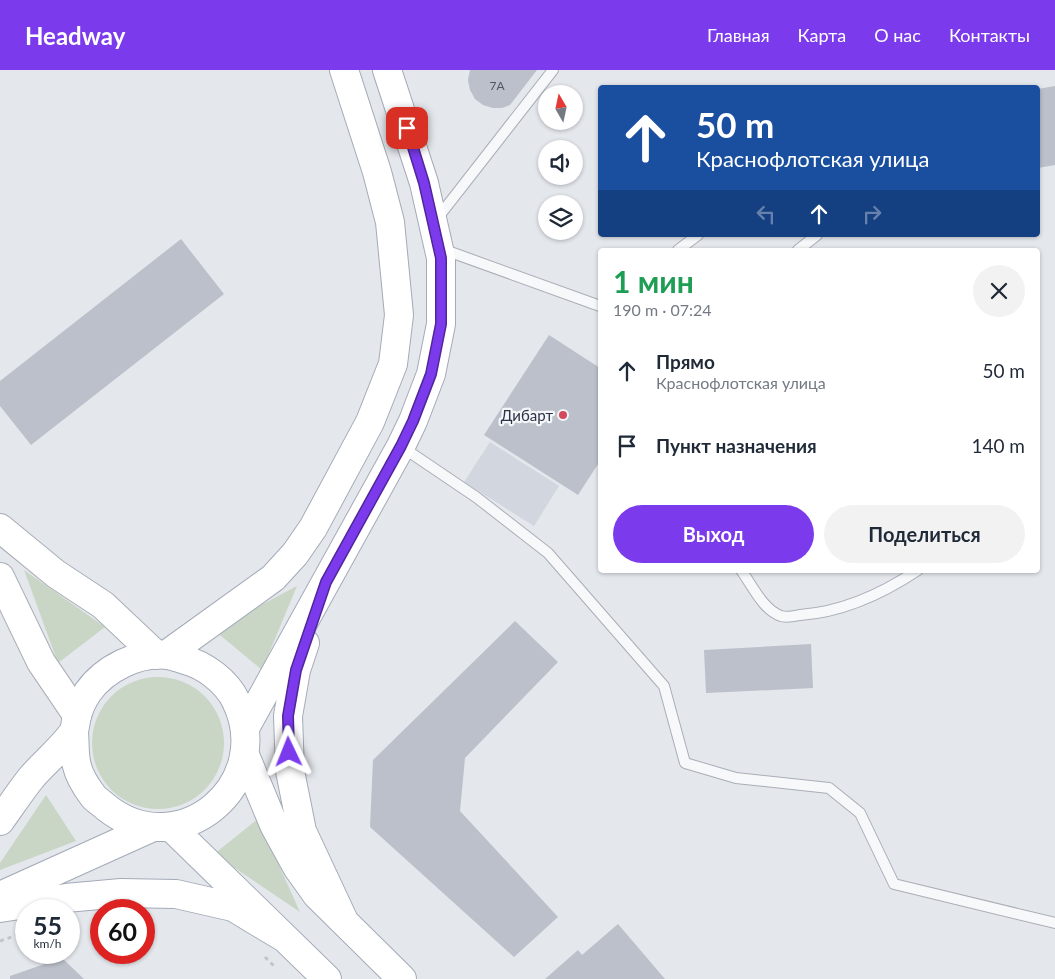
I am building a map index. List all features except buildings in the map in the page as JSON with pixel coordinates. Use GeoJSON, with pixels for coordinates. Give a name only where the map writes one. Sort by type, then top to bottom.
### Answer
{"type":"FeatureCollection","features":[{"type":"Feature","properties":{"kind":"main road"},"geometry":{"type":"LineString","coordinates":[[161,655],[273,578],[295,554],[313,528],[370,422],[393,364],[399,315],[390,222],[377,172],[344,70]]}},
{"type":"Feature","properties":{"kind":"main road"},"geometry":{"type":"LineString","coordinates":[[245,728],[401,446],[431,374],[441,324],[441,258],[424,183],[387,70]]}},
{"type":"Feature","properties":{"kind":"main road"},"geometry":{"type":"LineString","coordinates":[[0,528],[56,574],[103,605],[161,655]]}},
{"type":"Feature","properties":{"kind":"main road"},"geometry":{"type":"LineString","coordinates":[[0,577],[41,662],[75,724],[77,766],[93,797],[120,818],[162,827],[323,975]]}},
{"type":"Feature","properties":{"kind":"main road"},"geometry":{"type":"LineString","coordinates":[[326,582],[296,670],[288,716],[290,771],[302,830],[344,921]]}},
{"type":"Feature","properties":{"kind":"main road"},"geometry":{"type":"LineString","coordinates":[[0,821],[75,724],[88,692],[107,673],[130,660],[161,655],[194,662],[218,678],[236,700],[245,728],[245,755],[236,781],[220,803],[198,818],[162,827],[0,896]]}},
{"type":"Feature","properties":{"kind":"main road"},"geometry":{"type":"LineString","coordinates":[[245,755],[274,825],[297,867],[318,896],[402,979]]}},
{"type":"Feature","properties":{"kind":"main road"},"geometry":{"type":"LineString","coordinates":[[0,908],[66,898],[121,893],[176,894],[233,907],[283,937]]}},
{"type":"Feature","properties":{"kind":"lane"},"geometry":{"type":"LineString","coordinates":[[553,70],[436,235],[598,305]]}},
{"type":"Feature","properties":{"kind":"lane"},"geometry":{"type":"LineString","coordinates":[[681,248],[695,237]]}},
{"type":"Feature","properties":{"kind":"lane"},"geometry":{"type":"LineString","coordinates":[[801,248],[814,237]]}},
{"type":"Feature","properties":{"kind":"lane"},"geometry":{"type":"LineString","coordinates":[[401,446],[476,497],[548,553],[664,686],[685,763],[736,778],[829,788],[860,812],[894,884],[1055,923]]}},
{"type":"Feature","properties":{"kind":"lane"},"geometry":{"type":"LineString","coordinates":[[743,573],[768,607],[782,617],[821,614],[858,602],[892,588],[914,573]]}},
{"type":"Feature","properties":{"kind":"path"},"geometry":{"type":"LineString","coordinates":[[0,941],[15,936]]}},
{"type":"Feature","properties":{"kind":"path"},"geometry":{"type":"LineString","coordinates":[[262,955],[276,968]]}},
{"type":"Feature","properties":{"kind":"shaded area"},"geometry":{"type":"Polygon","coordinates":[[[490,442],[559,486],[534,526],[464,482],[490,442]]]}},
{"type":"Feature","properties":{"kind":"green space"},"geometry":{"type":"Polygon","coordinates":[[[24,570],[105,627],[58,663],[24,570]]]}},
{"type":"Feature","properties":{"kind":"green space"},"geometry":{"type":"Polygon","coordinates":[[[297,586],[262,670],[214,630],[297,586]]]}},
{"type":"Feature","properties":{"kind":"green space"},"geometry":{"type":"Polygon","coordinates":[[[158,677],[171,678],[183,682],[205,696],[219,718],[223,730],[223,756],[219,768],[205,790],[183,804],[171,808],[158,809],[145,808],[133,804],[111,790],[97,768],[93,756],[92,743],[93,730],[97,718],[111,696],[133,682],[145,678],[158,677]]]}},
{"type":"Feature","properties":{"kind":"green space"},"geometry":{"type":"Polygon","coordinates":[[[46,795],[76,841],[0,870],[0,863],[46,795]]]}},
{"type":"Feature","properties":{"kind":"green space"},"geometry":{"type":"Polygon","coordinates":[[[258,819],[300,912],[214,854],[258,819]]]}},
{"type":"Feature","properties":{"kind":"place","name":"Дибарт"},"geometry":{"type":"Point","coordinates":[563,415]}},
{"type":"Feature","properties":{"kind":"route"},"geometry":{"type":"LineString","coordinates":[[289,752],[288,716],[296,670],[326,582],[413,421],[431,374],[441,324],[441,258],[424,183],[407,128]]}}]}
